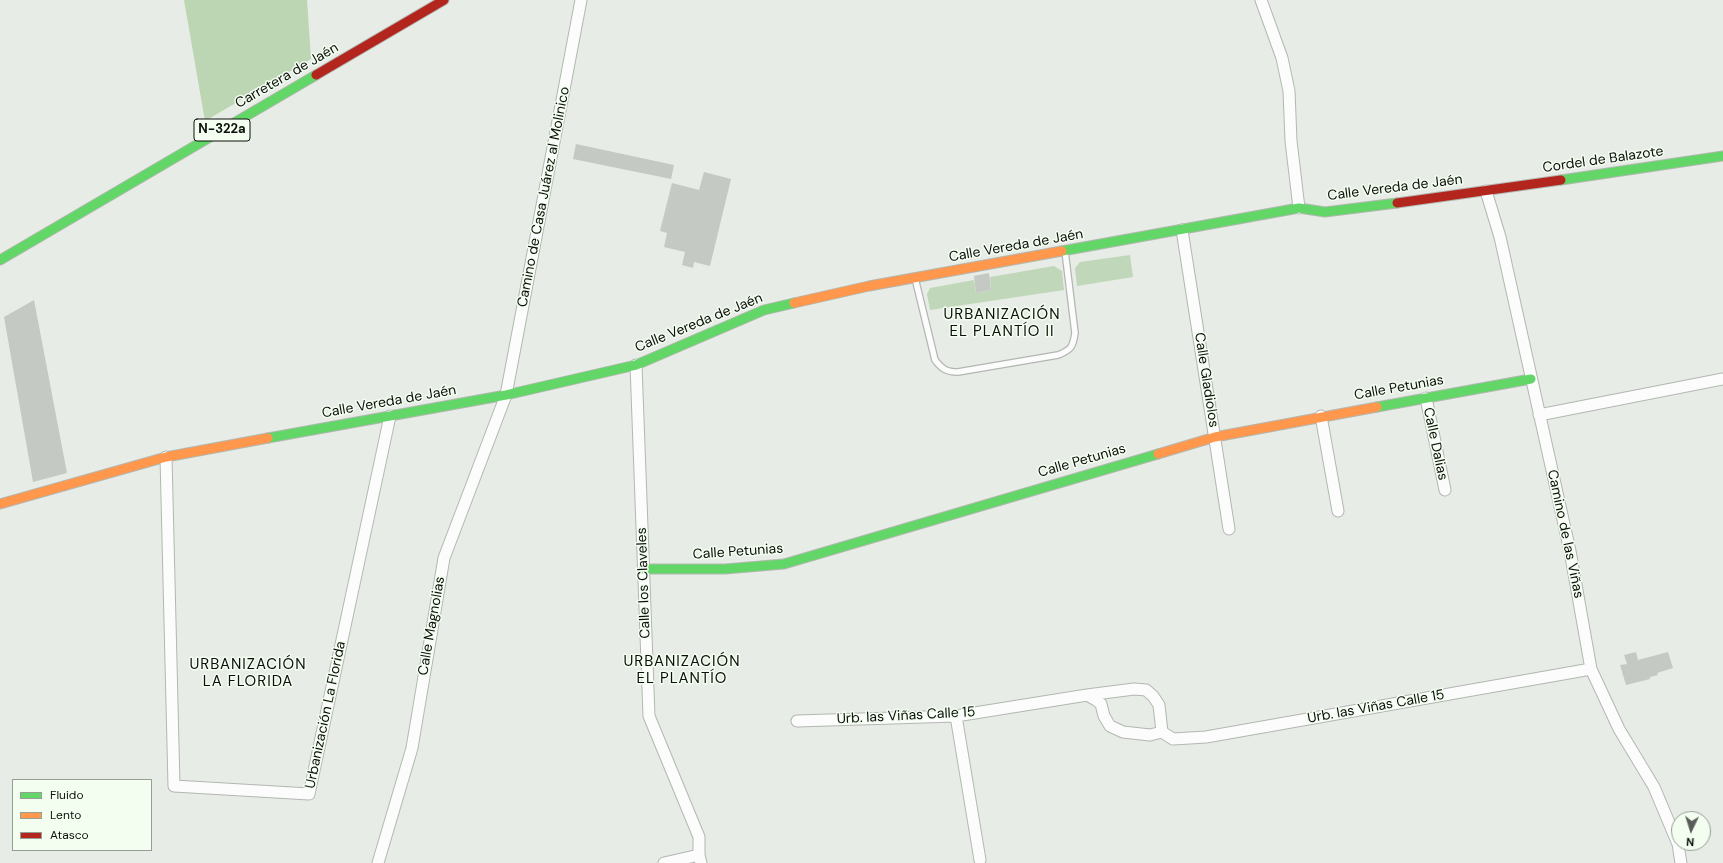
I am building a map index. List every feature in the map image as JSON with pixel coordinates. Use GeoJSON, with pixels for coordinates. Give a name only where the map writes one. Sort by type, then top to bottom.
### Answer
{"type":"FeatureCollection","features":[{"type":"Feature","properties":{"kind":"main road","name":"Carretera de Jaén"},"geometry":{"type":"LineString","coordinates":[[0,257],[444,0]]}},
{"type":"Feature","properties":{"kind":"main road","name":"Cordel de Balazote"},"geometry":{"type":"LineString","coordinates":[[1486,191],[1723,156]]}},
{"type":"Feature","properties":{"kind":"main road","name":"Calle Vereda de Jaén"},"geometry":{"type":"LineString","coordinates":[[0,504],[166,457],[506,395],[636,365],[764,310],[869,286],[1299,208],[1325,212],[1486,191]]}},
{"type":"Feature","properties":{"kind":"main road","name":"Calle Petunias"},"geometry":{"type":"LineString","coordinates":[[643,569],[725,569],[784,564],[1215,437],[1321,416],[1531,379]]}},
{"type":"Feature","properties":{"kind":"street","name":"Camino de Casa Juárez al Molinico"},"geometry":{"type":"LineString","coordinates":[[506,395],[581,0]]}},
{"type":"Feature","properties":{"kind":"street"},"geometry":{"type":"LineString","coordinates":[[1262,0],[1282,58],[1289,91],[1291,141],[1299,208]]}},
{"type":"Feature","properties":{"kind":"street","name":"Camino de las Viñas"},"geometry":{"type":"LineString","coordinates":[[1486,191],[1500,236],[1570,551],[1592,669],[1619,730],[1654,787],[1678,844],[1681,863]]}},
{"type":"Feature","properties":{"kind":"street","name":"Calle Gladiolos"},"geometry":{"type":"LineString","coordinates":[[1182,230],[1229,529]]}},
{"type":"Feature","properties":{"kind":"street","name":"Calle los Claveles"},"geometry":{"type":"LineString","coordinates":[[636,365],[649,716],[699,837],[700,859]]}},
{"type":"Feature","properties":{"kind":"street"},"geometry":{"type":"LineString","coordinates":[[1539,416],[1723,379]]}},
{"type":"Feature","properties":{"kind":"street","name":"Calle Magnolias"},"geometry":{"type":"LineString","coordinates":[[378,863],[412,748],[444,558],[506,395]]}},
{"type":"Feature","properties":{"kind":"street","name":"Calle Dalias"},"geometry":{"type":"LineString","coordinates":[[1426,398],[1445,490]]}},
{"type":"Feature","properties":{"kind":"street","name":"Urbanización La Florida"},"geometry":{"type":"LineString","coordinates":[[166,457],[174,786],[309,794],[390,416]]}},
{"type":"Feature","properties":{"kind":"street"},"geometry":{"type":"LineString","coordinates":[[1321,416],[1338,511]]}},
{"type":"Feature","properties":{"kind":"street","name":"Urb. las Viñas Calle 15"},"geometry":{"type":"LineString","coordinates":[[1087,695],[1101,704],[1104,716],[1110,726],[1123,732],[1150,735],[1162,732],[1173,739],[1206,737],[1592,669]]}},
{"type":"Feature","properties":{"kind":"street","name":"Urb. las Viñas Calle 15"},"geometry":{"type":"LineString","coordinates":[[797,721],[956,716],[1134,689],[1146,690],[1153,696],[1159,705],[1162,732]]}},
{"type":"Feature","properties":{"kind":"street"},"geometry":{"type":"LineString","coordinates":[[956,716],[980,860]]}},
{"type":"Feature","properties":{"kind":"street"},"geometry":{"type":"LineString","coordinates":[[664,863],[700,859]]}},
{"type":"Feature","properties":{"kind":"lane"},"geometry":{"type":"LineString","coordinates":[[915,278],[935,360],[940,368],[947,372],[958,372],[1058,356],[1068,351],[1073,344],[1075,333],[1065,251]]}},
{"type":"Feature","properties":{"kind":"green space"},"geometry":{"type":"Polygon","coordinates":[[[184,0],[307,0],[311,59],[205,121],[184,0]]]}},
{"type":"Feature","properties":{"kind":"green space"},"geometry":{"type":"Polygon","coordinates":[[[1130,255],[1133,277],[1077,286],[1075,268],[1080,262],[1130,255]]]}},
{"type":"Feature","properties":{"kind":"green space"},"geometry":{"type":"Polygon","coordinates":[[[1054,266],[1062,271],[1064,290],[930,310],[927,294],[930,288],[974,280],[976,293],[991,290],[990,277],[1054,266]]]}},
{"type":"Feature","properties":{"kind":"building"},"geometry":{"type":"Polygon","coordinates":[[[576,144],[674,165],[671,179],[573,159],[576,144]]]}},
{"type":"Feature","properties":{"kind":"building"},"geometry":{"type":"Polygon","coordinates":[[[704,172],[731,179],[710,266],[694,262],[693,268],[682,265],[685,252],[664,247],[667,233],[660,231],[672,183],[699,190],[704,172]]]}},
{"type":"Feature","properties":{"kind":"building"},"geometry":{"type":"Polygon","coordinates":[[[989,273],[991,290],[976,293],[974,276],[989,273]]]}},
{"type":"Feature","properties":{"kind":"building"},"geometry":{"type":"Polygon","coordinates":[[[34,300],[67,473],[33,482],[4,317],[34,300]]]}},
{"type":"Feature","properties":{"kind":"building"},"geometry":{"type":"Polygon","coordinates":[[[1636,652],[1638,660],[1668,652],[1673,668],[1657,673],[1658,675],[1650,677],[1650,679],[1626,685],[1620,665],[1627,664],[1624,655],[1636,652]]]}},
{"type":"Feature","properties":{"kind":"traffic: fast"},"geometry":{"type":"LineString","coordinates":[[0,260],[316,75]]}},
{"type":"Feature","properties":{"kind":"traffic: fast"},"geometry":{"type":"LineString","coordinates":[[1561,180],[1723,156]]}},
{"type":"Feature","properties":{"kind":"traffic: fast"},"geometry":{"type":"LineString","coordinates":[[1062,251],[1299,208],[1325,212],[1397,203]]}},
{"type":"Feature","properties":{"kind":"traffic: fast"},"geometry":{"type":"LineString","coordinates":[[268,438],[506,395],[636,365],[764,310],[794,303]]}},
{"type":"Feature","properties":{"kind":"traffic: fast"},"geometry":{"type":"LineString","coordinates":[[1377,407],[1531,379]]}},
{"type":"Feature","properties":{"kind":"traffic: fast"},"geometry":{"type":"LineString","coordinates":[[643,569],[725,569],[784,564],[1158,454]]}},
{"type":"Feature","properties":{"kind":"traffic: slow"},"geometry":{"type":"LineString","coordinates":[[794,303],[869,286],[1062,251]]}},
{"type":"Feature","properties":{"kind":"traffic: slow"},"geometry":{"type":"LineString","coordinates":[[1158,454],[1215,437],[1377,407]]}},
{"type":"Feature","properties":{"kind":"traffic: slow"},"geometry":{"type":"LineString","coordinates":[[0,504],[166,457],[268,438]]}},
{"type":"Feature","properties":{"kind":"traffic: jam"},"geometry":{"type":"LineString","coordinates":[[316,75],[444,0]]}},
{"type":"Feature","properties":{"kind":"traffic: jam"},"geometry":{"type":"LineString","coordinates":[[1397,203],[1561,180]]}},
{"type":"Feature","properties":{"kind":"district","name":"URBANIZACIÓN EL PLANTÍO II"},"geometry":{"type":"Point","coordinates":[1002,324]}},
{"type":"Feature","properties":{"kind":"district","name":"URBANIZACIÓN EL PLANTÍO"},"geometry":{"type":"Point","coordinates":[682,670]}},
{"type":"Feature","properties":{"kind":"district","name":"URBANIZACIÓN LA FLORIDA"},"geometry":{"type":"Point","coordinates":[248,674]}}]}
